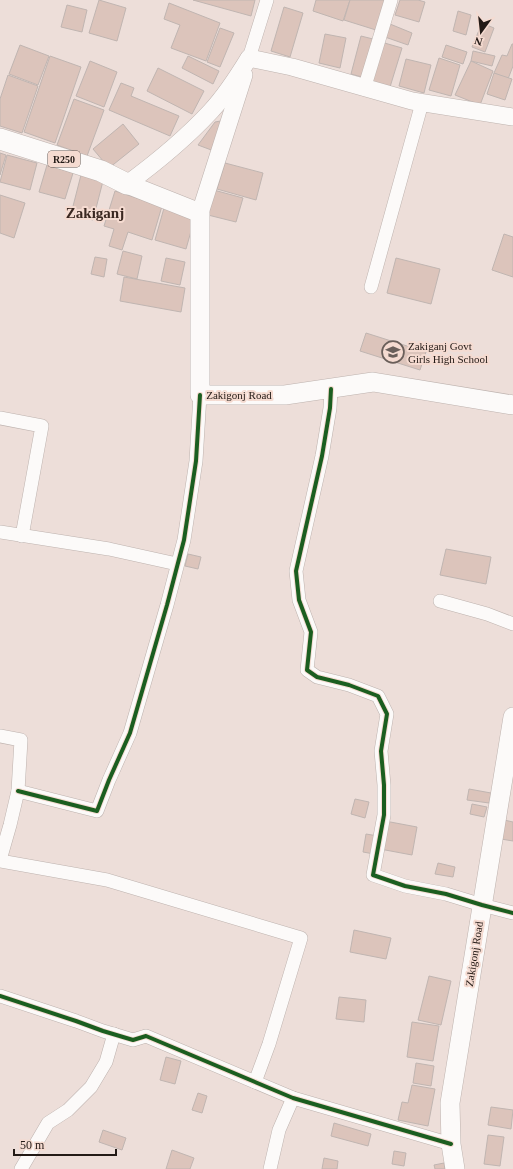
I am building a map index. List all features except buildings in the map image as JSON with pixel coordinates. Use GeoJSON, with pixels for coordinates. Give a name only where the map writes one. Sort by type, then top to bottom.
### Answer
{"type":"FeatureCollection","features":[{"type":"Feature","properties":{"kind":"main road","name":"R250"},"geometry":{"type":"LineString","coordinates":[[0,139],[101,171],[127,184]]}},
{"type":"Feature","properties":{"kind":"main road"},"geometry":{"type":"LineString","coordinates":[[127,184],[200,213]]}},
{"type":"Feature","properties":{"kind":"main road","name":"Zakigonj Road"},"geometry":{"type":"LineString","coordinates":[[200,213],[200,395],[284,395],[373,382],[513,405]]}},
{"type":"Feature","properties":{"kind":"main road","name":"Zakigonj Road"},"geometry":{"type":"LineString","coordinates":[[455,1169],[451,1144],[450,1103],[513,717]]}},
{"type":"Feature","properties":{"kind":"street"},"geometry":{"type":"LineString","coordinates":[[200,213],[266,0]]}},
{"type":"Feature","properties":{"kind":"street"},"geometry":{"type":"LineString","coordinates":[[364,88],[391,0]]}},
{"type":"Feature","properties":{"kind":"street"},"geometry":{"type":"LineString","coordinates":[[249,58],[292,67],[422,103],[513,117]]}},
{"type":"Feature","properties":{"kind":"street"},"geometry":{"type":"LineString","coordinates":[[127,184],[158,161],[212,110],[237,77],[249,58]]}},
{"type":"Feature","properties":{"kind":"street"},"geometry":{"type":"LineString","coordinates":[[371,287],[422,103]]}},
{"type":"Feature","properties":{"kind":"street"},"geometry":{"type":"LineString","coordinates":[[331,388],[330,408],[322,456],[296,571],[299,600],[311,632],[307,670],[317,677],[349,685],[378,696],[387,714],[381,751],[384,785],[384,815],[373,875],[405,886],[446,894],[482,906],[513,912]]}},
{"type":"Feature","properties":{"kind":"street"},"geometry":{"type":"LineString","coordinates":[[18,791],[97,811],[130,733],[184,540],[196,461],[200,395]]}},
{"type":"Feature","properties":{"kind":"street"},"geometry":{"type":"LineString","coordinates":[[0,418],[42,426],[22,536]]}},
{"type":"Feature","properties":{"kind":"street"},"geometry":{"type":"LineString","coordinates":[[0,532],[110,549],[178,564]]}},
{"type":"Feature","properties":{"kind":"street"},"geometry":{"type":"LineString","coordinates":[[440,601],[487,614],[513,624]]}},
{"type":"Feature","properties":{"kind":"street"},"geometry":{"type":"LineString","coordinates":[[0,736],[20,740],[18,791],[0,860],[107,880],[301,938],[269,1044],[255,1082]]}},
{"type":"Feature","properties":{"kind":"street"},"geometry":{"type":"LineString","coordinates":[[0,996],[133,1040],[146,1036],[293,1098],[451,1144]]}},
{"type":"Feature","properties":{"kind":"street"},"geometry":{"type":"LineString","coordinates":[[21,1169],[48,1123],[68,1110],[91,1087],[106,1062],[114,1034]]}},
{"type":"Feature","properties":{"kind":"street"},"geometry":{"type":"LineString","coordinates":[[270,1169],[279,1130],[293,1098]]}},
{"type":"Feature","properties":{"kind":"cycle path"},"geometry":{"type":"LineString","coordinates":[[331,389],[330,408],[322,456],[296,571],[299,600],[311,632],[307,670],[317,677],[349,685],[378,696],[387,714],[381,751],[384,785],[384,815],[373,875],[405,886],[446,894],[513,913]]}},
{"type":"Feature","properties":{"kind":"cycle path"},"geometry":{"type":"LineString","coordinates":[[18,791],[97,811],[130,733],[184,540],[196,461],[200,395]]}},
{"type":"Feature","properties":{"kind":"cycle path"},"geometry":{"type":"LineString","coordinates":[[0,996],[133,1040],[146,1036],[293,1098],[451,1144]]}},
{"type":"Feature","properties":{"kind":"place","name":"Zakiganj Govt Girls High School"},"geometry":{"type":"Point","coordinates":[393,352]}},
{"type":"Feature","properties":{"kind":"district","name":"Zakiganj"},"geometry":{"type":"Point","coordinates":[95,213]}}]}
